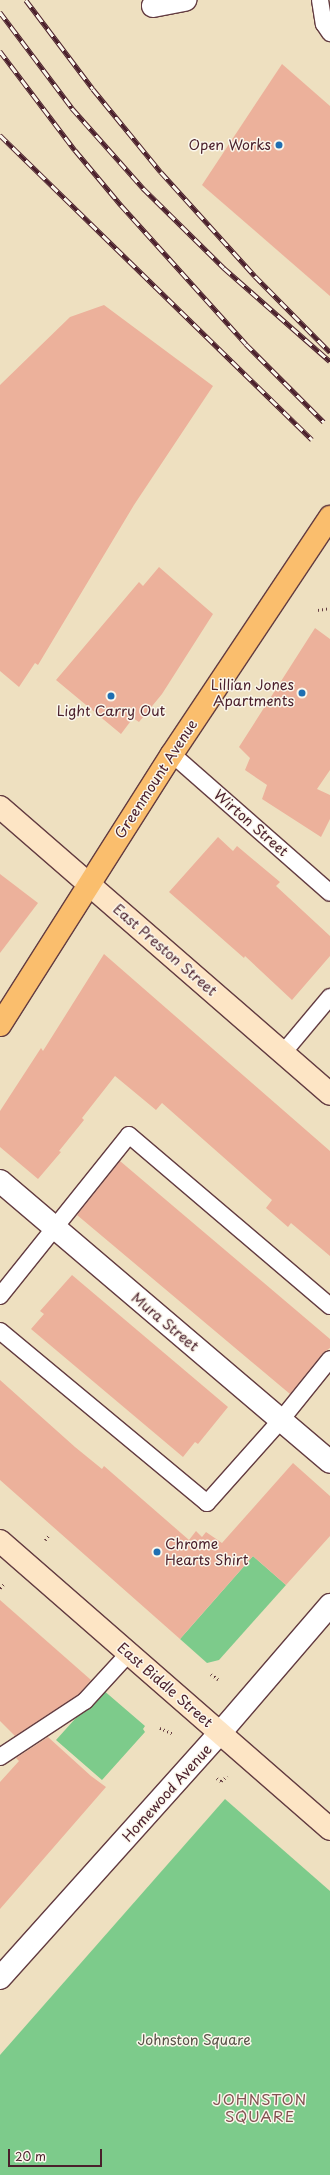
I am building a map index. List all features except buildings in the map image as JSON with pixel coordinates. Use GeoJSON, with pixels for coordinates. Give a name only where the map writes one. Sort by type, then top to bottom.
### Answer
{"type":"FeatureCollection","features":[{"type":"Feature","properties":{"kind":"main road","name":"Greenmount Avenue"},"geometry":{"type":"LineString","coordinates":[[0,1025],[88,883],[330,517]]}},
{"type":"Feature","properties":{"kind":"main road","name":"East Preston Street"},"geometry":{"type":"LineString","coordinates":[[0,807],[330,1094]]}},
{"type":"Feature","properties":{"kind":"main road","name":"East Biddle Street"},"geometry":{"type":"LineString","coordinates":[[2,1548],[129,1653],[330,1828]]}},
{"type":"Feature","properties":{"kind":"street"},"geometry":{"type":"LineString","coordinates":[[153,6],[185,0]]}},
{"type":"Feature","properties":{"kind":"street","name":"Mura Street"},"geometry":{"type":"LineString","coordinates":[[0,1181],[330,1462]]}},
{"type":"Feature","properties":{"kind":"street","name":"Homewood Avenue"},"geometry":{"type":"LineString","coordinates":[[0,1978],[220,1733],[330,1605]]}},
{"type":"Feature","properties":{"kind":"lane"},"geometry":{"type":"LineString","coordinates":[[320,0],[324,24],[330,33]]}},
{"type":"Feature","properties":{"kind":"lane","name":"Wirton Street"},"geometry":{"type":"LineString","coordinates":[[172,754],[330,893]]}},
{"type":"Feature","properties":{"kind":"lane"},"geometry":{"type":"LineString","coordinates":[[283,1053],[330,997]]}},
{"type":"Feature","properties":{"kind":"lane"},"geometry":{"type":"LineString","coordinates":[[0,1296],[129,1135],[330,1306]]}},
{"type":"Feature","properties":{"kind":"lane"},"geometry":{"type":"LineString","coordinates":[[0,1331],[207,1503],[281,1420],[330,1359]]}},
{"type":"Feature","properties":{"kind":"lane"},"geometry":{"type":"LineString","coordinates":[[3,1751],[85,1701],[129,1653]]}},
{"type":"Feature","properties":{"kind":"path"},"geometry":{"type":"LineString","coordinates":[[318,610],[330,608]]}},
{"type":"Feature","properties":{"kind":"path"},"geometry":{"type":"LineString","coordinates":[[45,1540],[48,1536]]}},
{"type":"Feature","properties":{"kind":"path"},"geometry":{"type":"LineString","coordinates":[[0,1588],[6,1581]]}},
{"type":"Feature","properties":{"kind":"path"},"geometry":{"type":"LineString","coordinates":[[213,1680],[211,1674],[218,1679]]}},
{"type":"Feature","properties":{"kind":"path"},"geometry":{"type":"LineString","coordinates":[[171,1728],[160,1728],[172,1733]]}},
{"type":"Feature","properties":{"kind":"path"},"geometry":{"type":"LineString","coordinates":[[221,1782],[228,1774]]}},
{"type":"Feature","properties":{"kind":"green space"},"geometry":{"type":"Polygon","coordinates":[[[253,1556],[286,1585],[219,1660],[207,1663],[180,1639],[253,1556]]]}},
{"type":"Feature","properties":{"kind":"green space"},"geometry":{"type":"Polygon","coordinates":[[[102,1689],[145,1726],[143,1729],[145,1732],[102,1780],[56,1740],[102,1689]]]}},
{"type":"Feature","properties":{"kind":"green space","name":"Johnston Square"},"geometry":{"type":"Polygon","coordinates":[[[225,1799],[330,1891],[330,2175],[0,2175],[0,2055],[225,1799]]]}},
{"type":"Feature","properties":{"kind":"railway"},"geometry":{"type":"LineString","coordinates":[[26,0],[93,89],[161,172],[255,276],[330,352]]}},
{"type":"Feature","properties":{"kind":"railway"},"geometry":{"type":"LineString","coordinates":[[0,12],[72,108],[143,188],[224,268],[330,361]]}},
{"type":"Feature","properties":{"kind":"railway"},"geometry":{"type":"LineString","coordinates":[[0,51],[75,150],[121,205],[246,344],[324,422]]}},
{"type":"Feature","properties":{"kind":"railway"},"geometry":{"type":"LineString","coordinates":[[0,135],[312,439]]}},
{"type":"Feature","properties":{"kind":"place","name":"Open Works"},"geometry":{"type":"Point","coordinates":[279,145]}},
{"type":"Feature","properties":{"kind":"place","name":"Lillian Jones Apartments"},"geometry":{"type":"Point","coordinates":[302,693]}},
{"type":"Feature","properties":{"kind":"place","name":"Light Carry Out"},"geometry":{"type":"Point","coordinates":[111,696]}},
{"type":"Feature","properties":{"kind":"place","name":"Chrome Hearts Shirt"},"geometry":{"type":"Point","coordinates":[157,1552]}},
{"type":"Feature","properties":{"kind":"district","name":"JOHNSTON SQUARE"},"geometry":{"type":"Point","coordinates":[260,2106]}}]}
